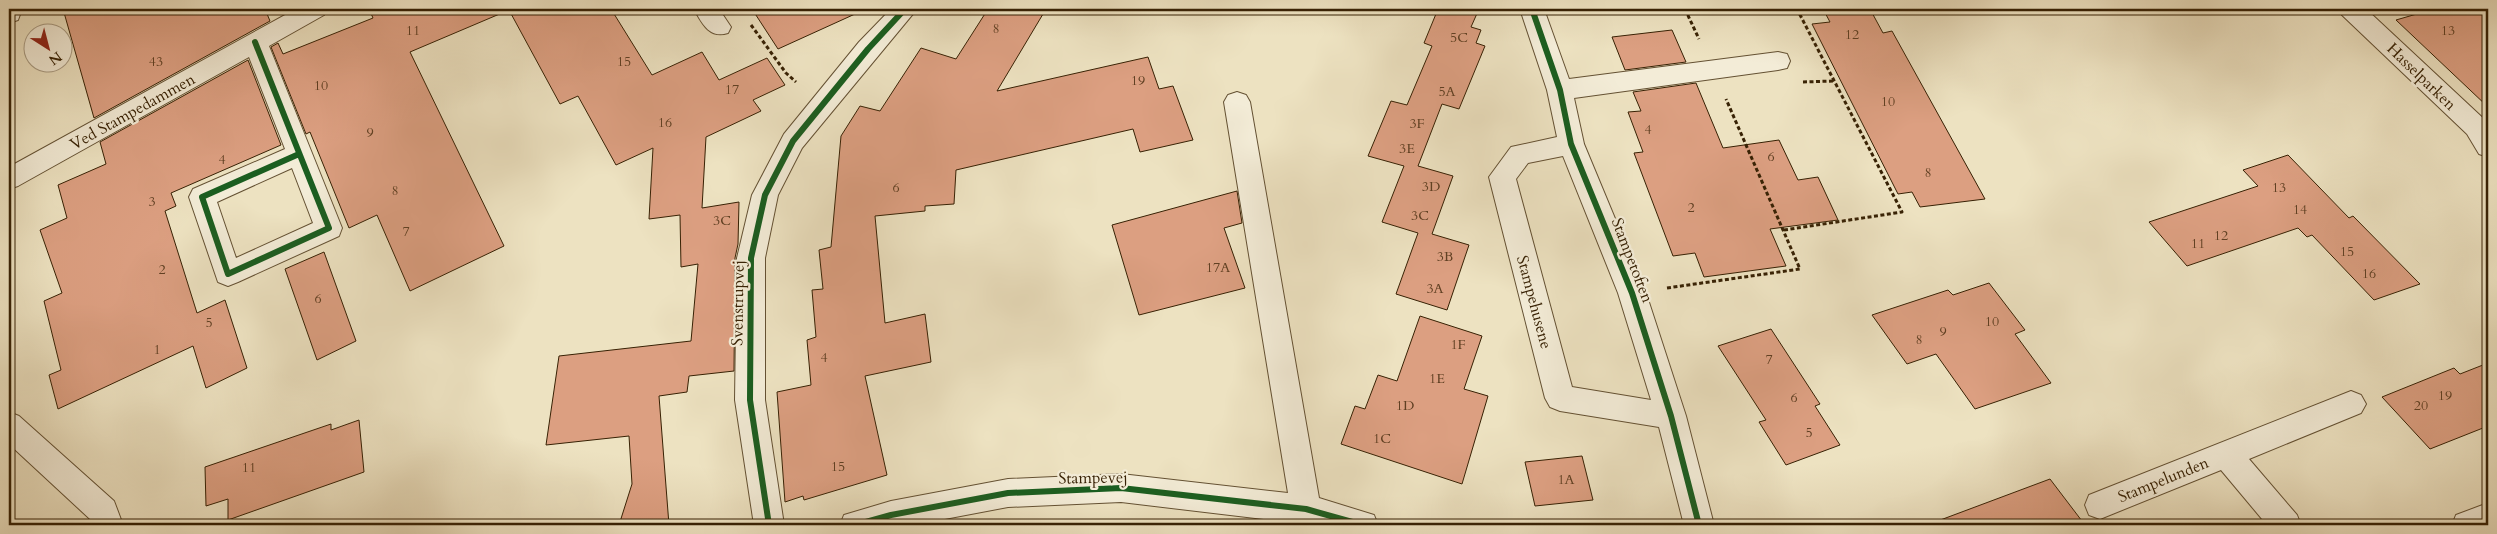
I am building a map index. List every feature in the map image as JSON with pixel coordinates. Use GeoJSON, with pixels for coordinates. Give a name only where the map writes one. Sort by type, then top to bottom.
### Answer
{"type":"FeatureCollection","features":[{"type":"Feature","properties":{"kind":"street"},"geometry":{"type":"LineString","coordinates":[[9,14],[10,9]]}},
{"type":"Feature","properties":{"kind":"street","name":"Svenstrupvej"},"geometry":{"type":"LineString","coordinates":[[769,525],[750,400],[751,258],[765,195],[793,141],[868,49],[905,9]]}},
{"type":"Feature","properties":{"kind":"street","name":"Stampetoften"},"geometry":{"type":"LineString","coordinates":[[1532,9],[1560,90],[1571,144],[1632,292],[1671,416],[1699,525]]}},
{"type":"Feature","properties":{"kind":"street","name":"Hasselparken"},"geometry":{"type":"LineString","coordinates":[[2351,9],[2476,127],[2488,147]]}},
{"type":"Feature","properties":{"kind":"street","name":"Ved Stampedammen"},"geometry":{"type":"LineString","coordinates":[[9,179],[256,42],[302,12]]}},
{"type":"Feature","properties":{"kind":"street"},"geometry":{"type":"LineString","coordinates":[[256,42],[300,154],[329,228],[228,274],[202,197],[300,154]]}},
{"type":"Feature","properties":{"kind":"street"},"geometry":{"type":"LineString","coordinates":[[1560,90],[1778,61]]}},
{"type":"Feature","properties":{"kind":"street"},"geometry":{"type":"LineString","coordinates":[[1237,102],[1306,509]]}},
{"type":"Feature","properties":{"kind":"street","name":"Stampehusene"},"geometry":{"type":"LineString","coordinates":[[1571,144],[1520,154],[1502,177],[1560,398],[1671,416]]}},
{"type":"Feature","properties":{"kind":"street","name":"Stampelunden"},"geometry":{"type":"LineString","coordinates":[[2100,505],[2351,404]]}},
{"type":"Feature","properties":{"kind":"street"},"geometry":{"type":"LineString","coordinates":[[9,425],[103,511],[108,525]]}},
{"type":"Feature","properties":{"kind":"street","name":"Stampelunden"},"geometry":{"type":"LineString","coordinates":[[2226,454],[2286,525]]}},
{"type":"Feature","properties":{"kind":"street","name":"Stampevej"},"geometry":{"type":"LineString","coordinates":[[855,525],[901,513],[1008,493],[1121,488],[1306,509],[1363,525]]}},
{"type":"Feature","properties":{"kind":"street"},"geometry":{"type":"LineString","coordinates":[[2467,525],[2488,516]]}},
{"type":"Feature","properties":{"kind":"path"},"geometry":{"type":"LineString","coordinates":[[1784,230],[1902,212],[1797,9]]}},
{"type":"Feature","properties":{"kind":"path"},"geometry":{"type":"LineString","coordinates":[[712,18],[752,25],[786,73],[804,89],[827,100]]}},
{"type":"Feature","properties":{"kind":"building"},"geometry":{"type":"Polygon","coordinates":[[[63,9],[265,9],[270,21],[94,118],[72,41],[72,22],[67,22],[63,9]]]}},
{"type":"Feature","properties":{"kind":"building"},"geometry":{"type":"Polygon","coordinates":[[[369,9],[611,9],[652,75],[702,52],[719,80],[767,58],[785,85],[753,100],[761,111],[706,137],[702,208],[739,202],[738,244],[735,258],[734,371],[689,376],[687,392],[659,396],[669,525],[619,525],[632,484],[629,436],[546,445],[559,356],[691,341],[698,264],[681,267],[680,215],[649,219],[653,148],[616,165],[578,96],[560,104],[509,10],[410,52],[504,246],[410,291],[377,215],[349,228],[310,132],[306,134],[271,47],[278,43],[283,54],[373,18],[369,9]]]}},
{"type":"Feature","properties":{"kind":"building"},"geometry":{"type":"Polygon","coordinates":[[[752,9],[866,9],[778,49],[752,9]]]}},
{"type":"Feature","properties":{"kind":"building"},"geometry":{"type":"Polygon","coordinates":[[[988,9],[1046,9],[997,91],[1148,57],[1159,89],[1173,86],[1193,140],[1140,152],[1133,129],[956,170],[954,204],[925,206],[925,211],[875,216],[885,323],[925,314],[931,362],[865,376],[887,475],[804,500],[803,496],[785,502],[777,392],[811,385],[807,340],[816,337],[812,290],[823,289],[819,250],[831,247],[841,136],[860,106],[880,111],[921,48],[956,59],[988,9]]]}},
{"type":"Feature","properties":{"kind":"building"},"geometry":{"type":"Polygon","coordinates":[[[1438,9],[1479,9],[1471,27],[1481,30],[1476,43],[1485,46],[1459,109],[1442,104],[1418,166],[1453,176],[1432,234],[1469,245],[1447,310],[1396,294],[1418,233],[1382,222],[1404,166],[1368,156],[1391,101],[1407,105],[1432,46],[1424,43],[1438,9]]]}},
{"type":"Feature","properties":{"kind":"building"},"geometry":{"type":"Polygon","coordinates":[[[1823,9],[1870,9],[1883,33],[1892,31],[1985,199],[1920,207],[1912,192],[1898,194],[1812,24],[1830,22],[1823,9]]]}},
{"type":"Feature","properties":{"kind":"building"},"geometry":{"type":"Polygon","coordinates":[[[2434,9],[2488,9],[2488,107],[2396,20],[2434,9]]]}},
{"type":"Feature","properties":{"kind":"building"},"geometry":{"type":"Polygon","coordinates":[[[1672,30],[1686,62],[1625,70],[1612,37],[1672,30]]]}},
{"type":"Feature","properties":{"kind":"building"},"geometry":{"type":"Polygon","coordinates":[[[248,60],[281,145],[171,193],[176,206],[165,211],[197,313],[225,300],[247,368],[206,388],[193,346],[58,409],[49,375],[61,370],[44,301],[62,293],[40,230],[67,218],[58,185],[106,164],[100,142],[248,60]]]}},
{"type":"Feature","properties":{"kind":"building"},"geometry":{"type":"Polygon","coordinates":[[[1696,83],[1723,148],[1779,140],[1798,180],[1818,177],[1838,220],[1770,229],[1786,266],[1704,277],[1695,253],[1673,256],[1634,153],[1643,152],[1628,112],[1641,111],[1633,92],[1696,83]]]}},
{"type":"Feature","properties":{"kind":"building"},"geometry":{"type":"Polygon","coordinates":[[[2288,155],[2349,218],[2353,216],[2420,284],[2374,300],[2312,235],[2307,237],[2298,228],[2187,266],[2149,222],[2258,186],[2243,170],[2288,155]]]}},
{"type":"Feature","properties":{"kind":"building"},"geometry":{"type":"Polygon","coordinates":[[[1237,191],[1242,223],[1224,228],[1245,288],[1139,315],[1112,225],[1237,191]]]}},
{"type":"Feature","properties":{"kind":"building"},"geometry":{"type":"Polygon","coordinates":[[[324,252],[356,341],[317,360],[285,269],[324,252]]]}},
{"type":"Feature","properties":{"kind":"building"},"geometry":{"type":"Polygon","coordinates":[[[1989,283],[2025,330],[2015,334],[2051,383],[1975,409],[1936,354],[1907,364],[1872,315],[1948,290],[1953,295],[1989,283]]]}},
{"type":"Feature","properties":{"kind":"building"},"geometry":{"type":"Polygon","coordinates":[[[1420,316],[1482,336],[1464,389],[1488,396],[1462,484],[1341,444],[1355,406],[1365,409],[1378,375],[1397,381],[1420,316]]]}},
{"type":"Feature","properties":{"kind":"building"},"geometry":{"type":"Polygon","coordinates":[[[1771,329],[1820,404],[1815,406],[1840,445],[1786,465],[1759,422],[1766,420],[1718,346],[1771,329]]]}},
{"type":"Feature","properties":{"kind":"building"},"geometry":{"type":"Polygon","coordinates":[[[2488,363],[2488,426],[2430,449],[2382,397],[2454,368],[2460,374],[2488,363]]]}},
{"type":"Feature","properties":{"kind":"building"},"geometry":{"type":"Polygon","coordinates":[[[359,420],[364,472],[228,520],[228,499],[206,506],[205,467],[331,424],[331,430],[359,420]]]}},
{"type":"Feature","properties":{"kind":"building"},"geometry":{"type":"Polygon","coordinates":[[[1582,456],[1593,500],[1535,506],[1525,462],[1582,456]]]}},
{"type":"Feature","properties":{"kind":"building"},"geometry":{"type":"Polygon","coordinates":[[[2050,479],[2085,525],[1936,525],[1935,522],[2050,479]]]}},
{"type":"Feature","properties":{"kind":"cycle path"},"geometry":{"type":"LineString","coordinates":[[769,525],[750,400],[751,258],[765,195],[793,141],[868,49],[905,9]]}},
{"type":"Feature","properties":{"kind":"cycle path"},"geometry":{"type":"LineString","coordinates":[[1532,9],[1560,90],[1571,144],[1632,293],[1671,416],[1699,525]]}},
{"type":"Feature","properties":{"kind":"cycle path"},"geometry":{"type":"LineString","coordinates":[[255,42],[329,228],[228,274],[202,197],[299,154]]}},
{"type":"Feature","properties":{"kind":"cycle path"},"geometry":{"type":"LineString","coordinates":[[855,525],[891,515],[1008,493],[1121,488],[1306,509],[1363,525]]}}]}
